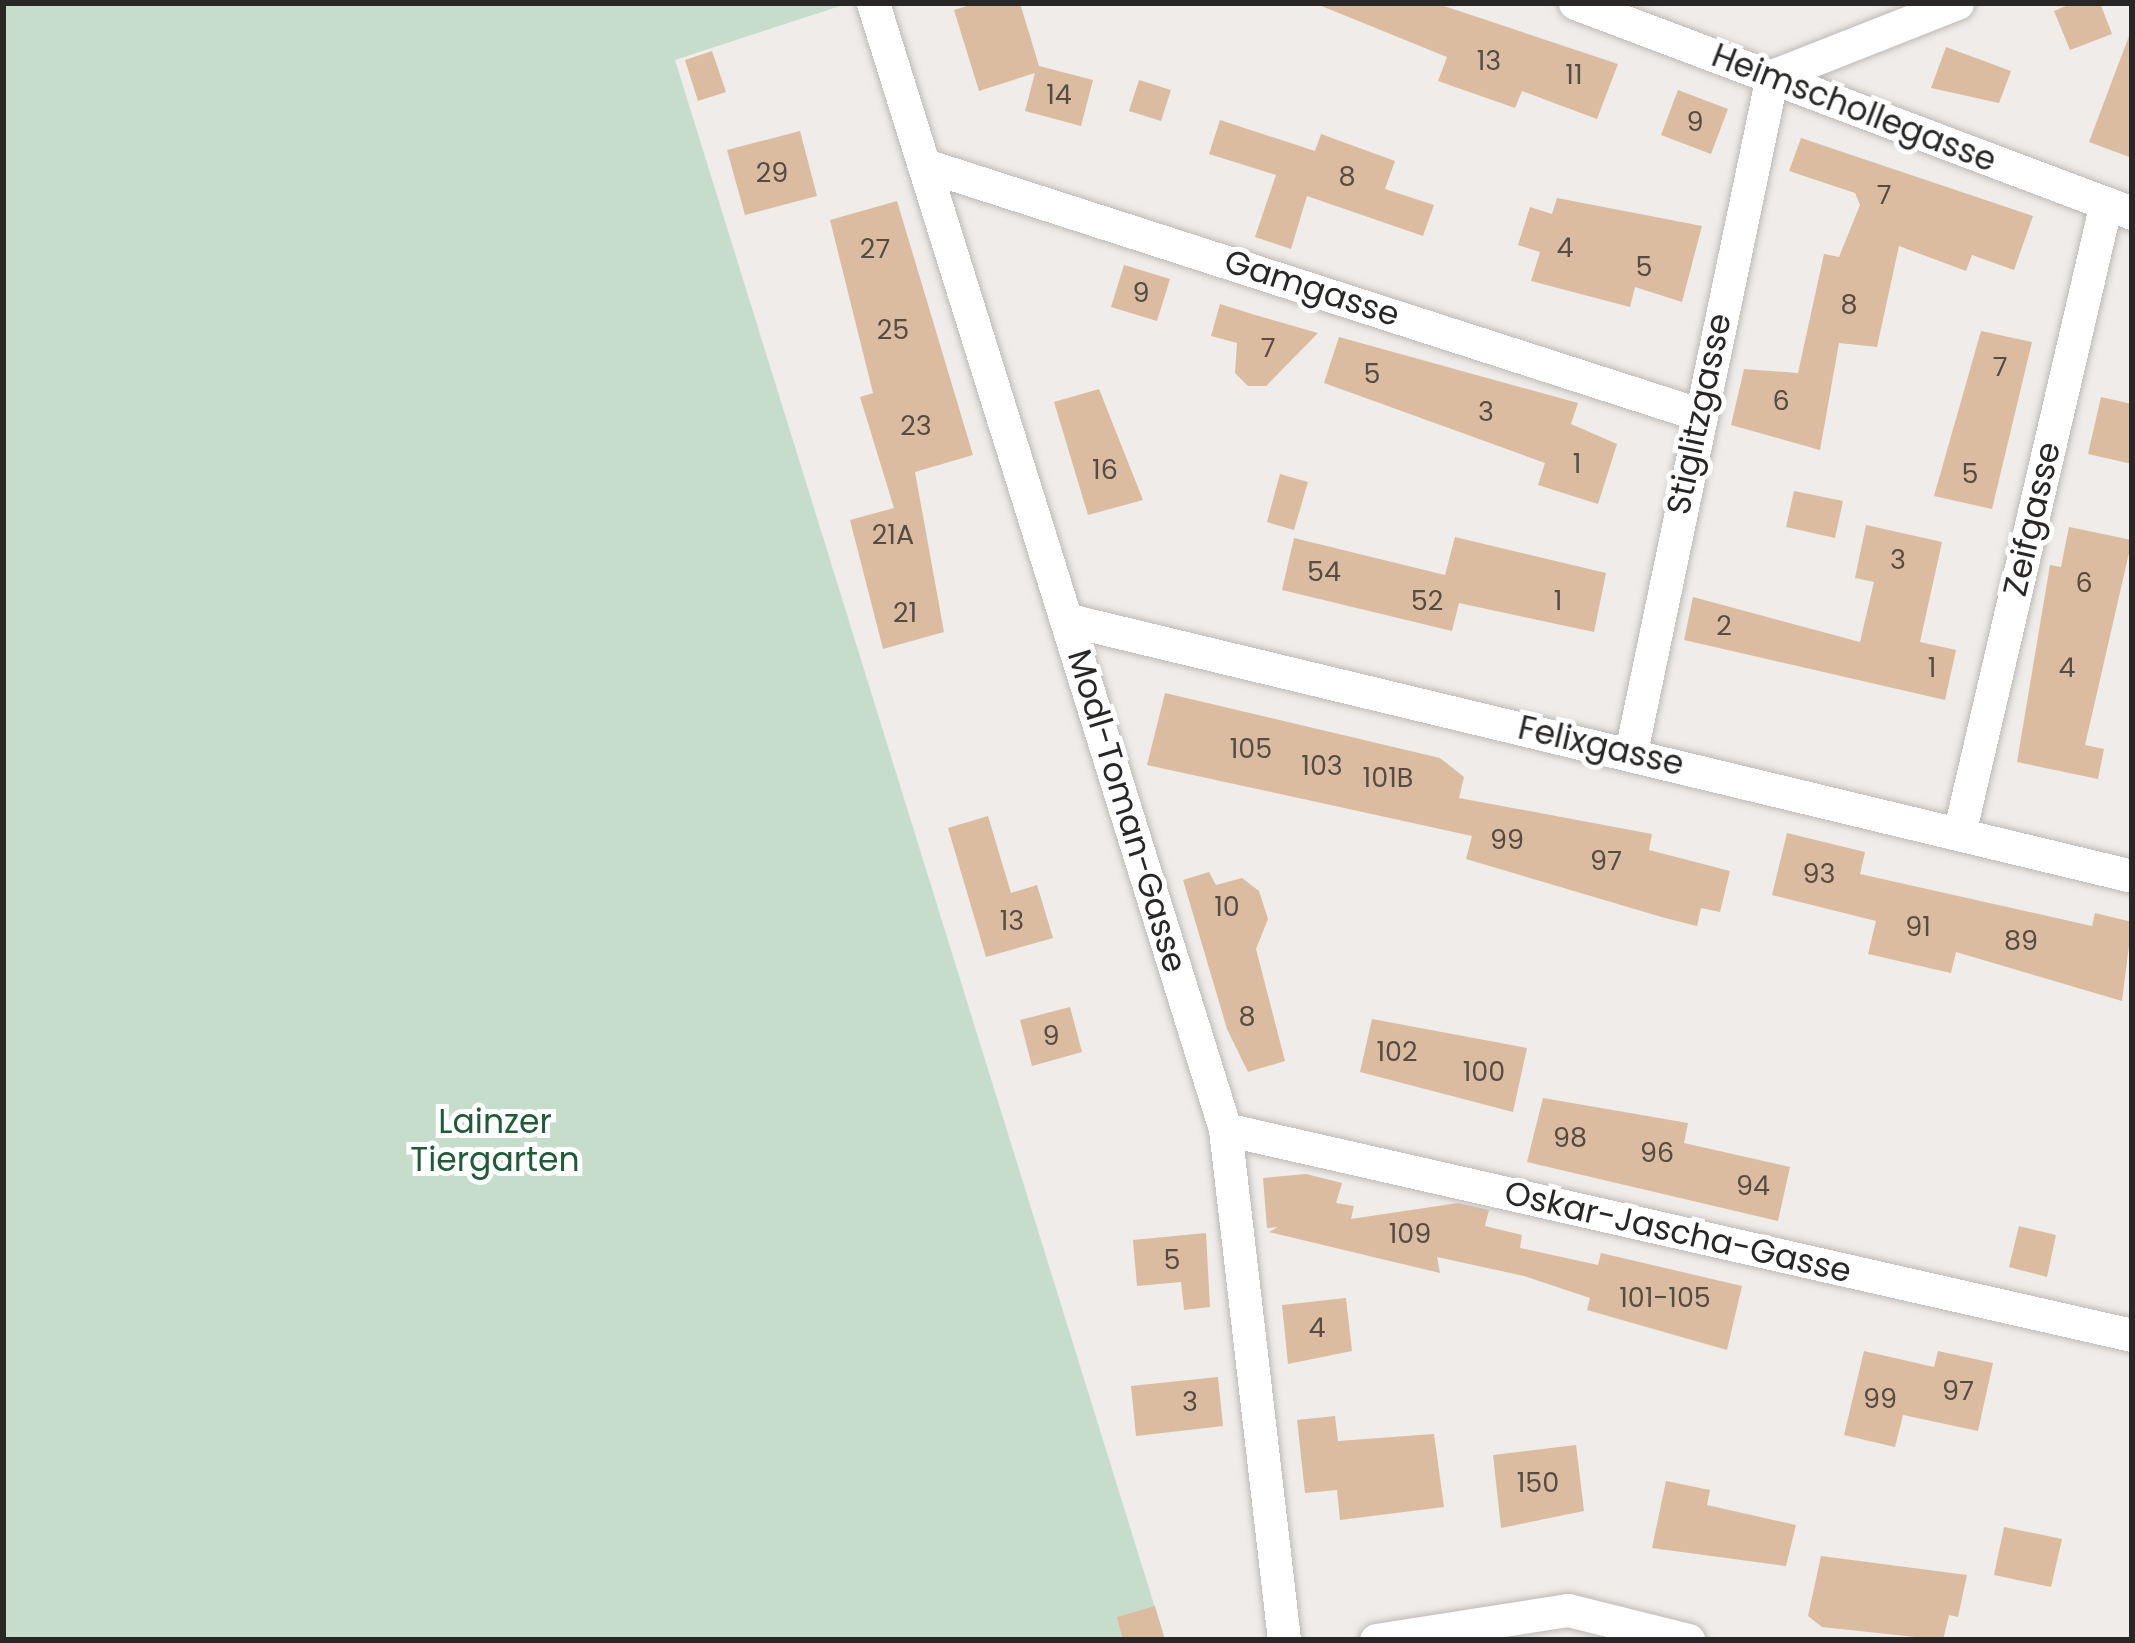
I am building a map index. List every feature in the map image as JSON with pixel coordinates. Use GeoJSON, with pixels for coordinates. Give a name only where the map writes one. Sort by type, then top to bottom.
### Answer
{"type":"FeatureCollection","features":[{"type":"Feature","properties":{"kind":"street","name":"Modl-Toman-Gasse"},"geometry":{"type":"LineString","coordinates":[[873,3],[1225,1130],[1284,1640]]}},
{"type":"Feature","properties":{"kind":"street","name":"Heimschollegasse"},"geometry":{"type":"LineString","coordinates":[[1575,3],[2119,208]]}},
{"type":"Feature","properties":{"kind":"street"},"geometry":{"type":"LineString","coordinates":[[1772,76],[1957,3]]}},
{"type":"Feature","properties":{"kind":"street","name":"Stiglitzgasse"},"geometry":{"type":"LineString","coordinates":[[1631,752],[1772,76]]}},
{"type":"Feature","properties":{"kind":"street","name":"Gamgasse"},"geometry":{"type":"LineString","coordinates":[[925,164],[1698,414]]}},
{"type":"Feature","properties":{"kind":"street","name":"Zeifgasse"},"geometry":{"type":"LineString","coordinates":[[1958,834],[2119,208]]}},
{"type":"Feature","properties":{"kind":"street","name":"Felixgasse"},"geometry":{"type":"LineString","coordinates":[[1069,620],[2132,876]]}},
{"type":"Feature","properties":{"kind":"street","name":"Oskar-Jascha-Gasse"},"geometry":{"type":"LineString","coordinates":[[1225,1130],[2132,1335]]}},
{"type":"Feature","properties":{"kind":"street"},"geometry":{"type":"LineString","coordinates":[[1376,1640],[1568,1610],[1688,1640]]}},
{"type":"Feature","properties":{"kind":"green space","name":"Lainzer Tiergarten"},"geometry":{"type":"Polygon","coordinates":[[[3,3],[849,3],[675,60],[1165,1640],[3,1640],[3,3]]]}},
{"type":"Feature","properties":{"kind":"building"},"geometry":{"type":"Polygon","coordinates":[[[977,3],[1020,3],[1039,66],[1093,80],[1081,126],[1025,111],[1035,73],[979,91],[954,10],[977,3]]]}},
{"type":"Feature","properties":{"kind":"building"},"geometry":{"type":"Polygon","coordinates":[[[1314,3],[1435,3],[1618,64],[1597,119],[1522,91],[1515,108],[1438,81],[1447,57],[1314,3]]]}},
{"type":"Feature","properties":{"kind":"building"},"geometry":{"type":"Polygon","coordinates":[[[2073,3],[2100,3],[2112,34],[2070,50],[2054,11],[2073,3]]]}},
{"type":"Feature","properties":{"kind":"building"},"geometry":{"type":"Polygon","coordinates":[[[2132,37],[2132,158],[2089,142],[2132,37]]]}},
{"type":"Feature","properties":{"kind":"building"},"geometry":{"type":"Polygon","coordinates":[[[1946,47],[2011,71],[1999,103],[1931,88],[1946,47]]]}},
{"type":"Feature","properties":{"kind":"building"},"geometry":{"type":"Polygon","coordinates":[[[712,51],[726,92],[698,101],[685,60],[712,51]]]}},
{"type":"Feature","properties":{"kind":"building"},"geometry":{"type":"Polygon","coordinates":[[[1139,80],[1171,90],[1161,121],[1129,111],[1139,80]]]}},
{"type":"Feature","properties":{"kind":"building"},"geometry":{"type":"Polygon","coordinates":[[[1678,90],[1728,109],[1711,154],[1661,135],[1678,90]]]}},
{"type":"Feature","properties":{"kind":"building"},"geometry":{"type":"Polygon","coordinates":[[[1220,120],[1315,151],[1321,134],[1395,161],[1385,189],[1434,205],[1423,236],[1307,196],[1291,249],[1255,237],[1276,175],[1209,154],[1220,120]]]}},
{"type":"Feature","properties":{"kind":"building"},"geometry":{"type":"Polygon","coordinates":[[[800,131],[817,196],[745,215],[727,150],[800,131]]]}},
{"type":"Feature","properties":{"kind":"building"},"geometry":{"type":"Polygon","coordinates":[[[1801,138],[2033,216],[2014,270],[1972,255],[1966,271],[1899,246],[1877,347],[1839,343],[1820,450],[1731,425],[1744,369],[1798,373],[1824,254],[1839,257],[1860,205],[1855,193],[1789,171],[1801,138]]]}},
{"type":"Feature","properties":{"kind":"building"},"geometry":{"type":"Polygon","coordinates":[[[1557,198],[1702,226],[1682,302],[1635,287],[1630,307],[1531,281],[1540,252],[1518,245],[1530,207],[1552,214],[1557,198]]]}},
{"type":"Feature","properties":{"kind":"building"},"geometry":{"type":"Polygon","coordinates":[[[897,201],[973,455],[915,472],[944,632],[883,649],[850,520],[894,508],[860,397],[873,393],[830,220],[897,201]]]}},
{"type":"Feature","properties":{"kind":"building"},"geometry":{"type":"Polygon","coordinates":[[[1124,265],[1170,279],[1157,321],[1111,307],[1124,265]]]}},
{"type":"Feature","properties":{"kind":"building"},"geometry":{"type":"Polygon","coordinates":[[[1220,304],[1318,333],[1266,386],[1248,386],[1235,373],[1237,343],[1211,336],[1220,304]]]}},
{"type":"Feature","properties":{"kind":"building"},"geometry":{"type":"Polygon","coordinates":[[[1981,331],[2032,342],[1992,509],[1934,496],[1981,331]]]}},
{"type":"Feature","properties":{"kind":"building"},"geometry":{"type":"Polygon","coordinates":[[[1339,337],[1578,403],[1571,424],[1617,444],[1598,504],[1538,485],[1545,463],[1324,383],[1339,337]]]}},
{"type":"Feature","properties":{"kind":"building"},"geometry":{"type":"Polygon","coordinates":[[[1099,389],[1143,500],[1088,515],[1054,402],[1099,389]]]}},
{"type":"Feature","properties":{"kind":"building"},"geometry":{"type":"Polygon","coordinates":[[[2101,397],[2132,404],[2132,464],[2088,454],[2101,397]]]}},
{"type":"Feature","properties":{"kind":"building"},"geometry":{"type":"Polygon","coordinates":[[[1280,474],[1308,482],[1294,530],[1267,522],[1280,474]]]}},
{"type":"Feature","properties":{"kind":"building"},"geometry":{"type":"Polygon","coordinates":[[[1794,491],[1843,501],[1835,538],[1786,527],[1794,491]]]}},
{"type":"Feature","properties":{"kind":"building"},"geometry":{"type":"Polygon","coordinates":[[[1866,525],[1942,542],[1920,642],[1956,650],[1945,700],[1684,640],[1693,597],[1860,642],[1874,582],[1855,578],[1866,525]]]}},
{"type":"Feature","properties":{"kind":"building"},"geometry":{"type":"Polygon","coordinates":[[[2069,527],[2132,540],[2085,745],[2104,749],[2098,779],[2017,762],[2050,565],[2061,567],[2069,527]]]}},
{"type":"Feature","properties":{"kind":"building"},"geometry":{"type":"Polygon","coordinates":[[[1455,537],[1606,573],[1594,632],[1459,603],[1452,631],[1282,590],[1294,538],[1445,575],[1455,537]]]}},
{"type":"Feature","properties":{"kind":"building"},"geometry":{"type":"Polygon","coordinates":[[[1165,693],[1440,758],[1464,777],[1459,798],[1652,834],[1649,850],[1730,871],[1720,912],[1701,908],[1697,926],[1665,918],[1466,859],[1472,836],[1147,765],[1165,693]]]}},
{"type":"Feature","properties":{"kind":"building"},"geometry":{"type":"Polygon","coordinates":[[[988,816],[1011,893],[1037,885],[1053,938],[986,957],[948,828],[988,816]]]}},
{"type":"Feature","properties":{"kind":"building"},"geometry":{"type":"Polygon","coordinates":[[[1787,833],[1865,852],[1860,874],[2092,926],[2095,913],[2132,922],[2122,1001],[1956,952],[1951,973],[1868,954],[1876,921],[1772,895],[1787,833]]]}},
{"type":"Feature","properties":{"kind":"building"},"geometry":{"type":"Polygon","coordinates":[[[1209,872],[1216,885],[1242,878],[1259,891],[1268,919],[1256,949],[1285,1061],[1248,1072],[1227,1029],[1183,880],[1209,872]]]}},
{"type":"Feature","properties":{"kind":"building"},"geometry":{"type":"Polygon","coordinates":[[[1070,1007],[1082,1052],[1032,1066],[1020,1020],[1070,1007]]]}},
{"type":"Feature","properties":{"kind":"building"},"geometry":{"type":"Polygon","coordinates":[[[1372,1019],[1527,1048],[1513,1112],[1360,1072],[1372,1019]]]}},
{"type":"Feature","properties":{"kind":"building"},"geometry":{"type":"Polygon","coordinates":[[[1543,1098],[1688,1123],[1684,1143],[1790,1167],[1778,1221],[1527,1162],[1543,1098]]]}},
{"type":"Feature","properties":{"kind":"building"},"geometry":{"type":"Polygon","coordinates":[[[1306,1174],[1342,1183],[1336,1203],[1354,1206],[1351,1219],[1458,1203],[1489,1210],[1485,1226],[1522,1235],[1520,1248],[1598,1265],[1601,1253],[1742,1286],[1727,1350],[1587,1310],[1590,1298],[1524,1276],[1437,1257],[1440,1273],[1269,1232],[1278,1227],[1267,1228],[1263,1178],[1306,1174]]]}},
{"type":"Feature","properties":{"kind":"building"},"geometry":{"type":"Polygon","coordinates":[[[2019,1226],[2056,1235],[2047,1277],[2009,1267],[2019,1226]]]}},
{"type":"Feature","properties":{"kind":"building"},"geometry":{"type":"Polygon","coordinates":[[[1206,1233],[1210,1307],[1184,1310],[1181,1282],[1137,1286],[1133,1240],[1206,1233]]]}},
{"type":"Feature","properties":{"kind":"building"},"geometry":{"type":"Polygon","coordinates":[[[1346,1298],[1352,1351],[1288,1364],[1282,1305],[1346,1298]]]}},
{"type":"Feature","properties":{"kind":"building"},"geometry":{"type":"Polygon","coordinates":[[[1864,1351],[1934,1367],[1938,1351],[1993,1363],[1978,1431],[1903,1415],[1895,1447],[1844,1435],[1864,1351]]]}},
{"type":"Feature","properties":{"kind":"building"},"geometry":{"type":"Polygon","coordinates":[[[1218,1377],[1223,1426],[1136,1436],[1131,1386],[1218,1377]]]}},
{"type":"Feature","properties":{"kind":"building"},"geometry":{"type":"Polygon","coordinates":[[[1335,1416],[1338,1441],[1434,1434],[1444,1507],[1340,1520],[1337,1490],[1305,1493],[1297,1420],[1335,1416]]]}},
{"type":"Feature","properties":{"kind":"building"},"geometry":{"type":"Polygon","coordinates":[[[1576,1445],[1584,1511],[1501,1528],[1493,1455],[1576,1445]]]}},
{"type":"Feature","properties":{"kind":"building"},"geometry":{"type":"Polygon","coordinates":[[[1666,1481],[1710,1490],[1707,1505],[1796,1525],[1786,1566],[1652,1548],[1666,1481]]]}},
{"type":"Feature","properties":{"kind":"building"},"geometry":{"type":"Polygon","coordinates":[[[2004,1527],[2062,1539],[2051,1587],[1994,1575],[2004,1527]]]}},
{"type":"Feature","properties":{"kind":"building"},"geometry":{"type":"Polygon","coordinates":[[[1821,1556],[1967,1575],[1958,1617],[1949,1615],[1943,1640],[1822,1627],[1808,1616],[1821,1556]]]}},
{"type":"Feature","properties":{"kind":"building"},"geometry":{"type":"Polygon","coordinates":[[[1155,1606],[1165,1640],[1123,1640],[1117,1617],[1155,1606]]]}}]}
